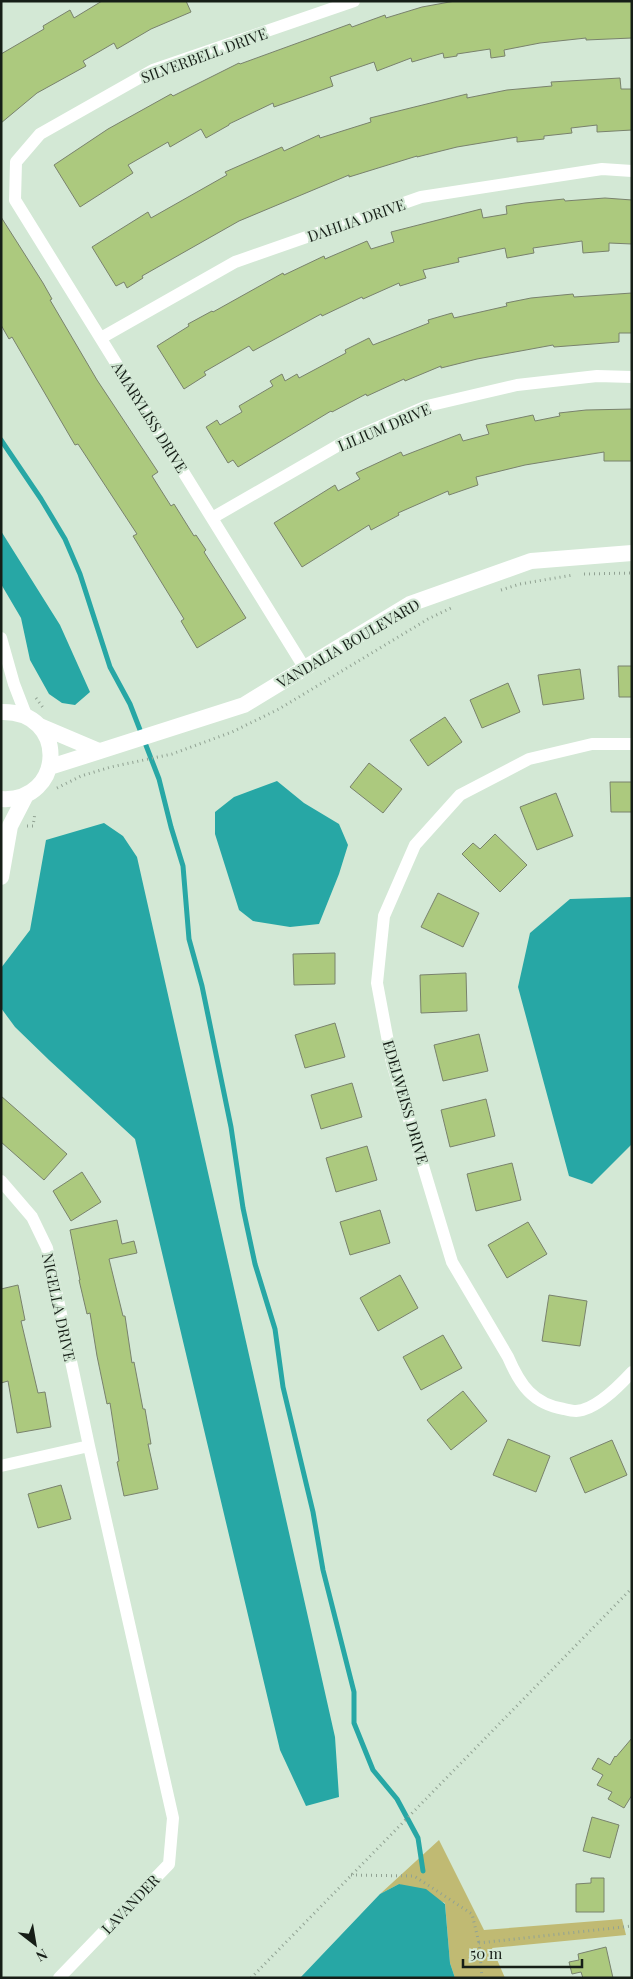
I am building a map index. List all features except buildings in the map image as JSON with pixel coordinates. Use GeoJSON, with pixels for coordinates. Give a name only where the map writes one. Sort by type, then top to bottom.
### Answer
{"type":"FeatureCollection","features":[{"type":"Feature","properties":{"kind":"street","name":"SILVERBELL DRIVE"},"geometry":{"type":"LineString","coordinates":[[16,162],[40,134],[152,70],[354,1]]}},
{"type":"Feature","properties":{"kind":"street","name":"AMARYLISS DRIVE"},"geometry":{"type":"LineString","coordinates":[[16,162],[15,200],[304,667]]}},
{"type":"Feature","properties":{"kind":"street","name":"DAHLIA DRIVE"},"geometry":{"type":"LineString","coordinates":[[101,338],[235,262],[421,197],[602,169],[632,171]]}},
{"type":"Feature","properties":{"kind":"street","name":"LILIUM DRIVE"},"geometry":{"type":"LineString","coordinates":[[212,518],[344,442],[427,406],[517,385],[597,376],[632,377]]}},
{"type":"Feature","properties":{"kind":"street","name":"VANDALIA BOULEVARD"},"geometry":{"type":"LineString","coordinates":[[50,767],[244,705],[410,604],[531,561],[632,553]]}},
{"type":"Feature","properties":{"kind":"street"},"geometry":{"type":"LineString","coordinates":[[2,640],[14,684],[26,715]]}},
{"type":"Feature","properties":{"kind":"street"},"geometry":{"type":"LineString","coordinates":[[1,712],[14,712],[44,719],[99,751]]}},
{"type":"Feature","properties":{"kind":"street"},"geometry":{"type":"LineString","coordinates":[[1,798],[15,798],[26,795],[37,788],[45,778],[50,767],[51,752],[44,719]]}},
{"type":"Feature","properties":{"kind":"street","name":"EDELWEISS DRIVE"},"geometry":{"type":"LineString","coordinates":[[632,744],[592,744],[529,759],[460,795],[414,845],[384,916],[377,983],[392,1063],[452,1262],[523,1383],[533,1397],[551,1407],[576,1411],[594,1404],[614,1391],[632,1372]]}},
{"type":"Feature","properties":{"kind":"street"},"geometry":{"type":"LineString","coordinates":[[1,876],[10,826],[26,795]]}},
{"type":"Feature","properties":{"kind":"street"},"geometry":{"type":"LineString","coordinates":[[1,841],[5,858]]}},
{"type":"Feature","properties":{"kind":"street","name":"NIGELLA DRIVE"},"geometry":{"type":"LineString","coordinates":[[1,1181],[32,1217],[47,1248],[89,1446],[173,1818]]}},
{"type":"Feature","properties":{"kind":"street"},"geometry":{"type":"LineString","coordinates":[[1,1466],[89,1446]]}},
{"type":"Feature","properties":{"kind":"street","name":"LAVANDER"},"geometry":{"type":"LineString","coordinates":[[59,1978],[169,1864],[173,1818]]}},
{"type":"Feature","properties":{"kind":"path"},"geometry":{"type":"LineString","coordinates":[[492,593],[520,584],[577,574],[632,573]]}},
{"type":"Feature","properties":{"kind":"path"},"geometry":{"type":"LineString","coordinates":[[51,792],[81,776],[164,755],[232,732],[279,709],[428,619],[458,605]]}},
{"type":"Feature","properties":{"kind":"path"},"geometry":{"type":"LineString","coordinates":[[33,692],[44,719]]}},
{"type":"Feature","properties":{"kind":"path"},"geometry":{"type":"LineString","coordinates":[[33,826],[36,811]]}},
{"type":"Feature","properties":{"kind":"path"},"geometry":{"type":"LineString","coordinates":[[251,1978],[632,1588]]}},
{"type":"Feature","properties":{"kind":"path"},"geometry":{"type":"LineString","coordinates":[[351,1875],[414,1876],[472,1914],[480,1942],[482,1978]]}},
{"type":"Feature","properties":{"kind":"path"},"geometry":{"type":"LineString","coordinates":[[480,1942],[632,1926]]}},
{"type":"Feature","properties":{"kind":"shaded area"},"geometry":{"type":"Polygon","coordinates":[[[439,1840],[484,1930],[622,1919],[626,1935],[492,1948],[505,1978],[455,1978],[450,1963],[445,1903],[399,1884],[380,1894],[439,1840]]]}},
{"type":"Feature","properties":{"kind":"water"},"geometry":{"type":"Polygon","coordinates":[[[1,531],[60,625],[90,692],[75,705],[62,703],[49,694],[30,660],[21,618],[1,584],[1,531]]]}},
{"type":"Feature","properties":{"kind":"water"},"geometry":{"type":"Polygon","coordinates":[[[277,781],[304,803],[339,824],[348,845],[339,874],[319,924],[290,927],[253,921],[239,910],[215,834],[215,812],[234,797],[277,781]]]}},
{"type":"Feature","properties":{"kind":"water"},"geometry":{"type":"Polygon","coordinates":[[[104,823],[123,836],[137,857],[335,1737],[339,1797],[306,1806],[280,1750],[135,1139],[15,1027],[1,1008],[1,968],[30,930],[46,840],[104,823]]]}},
{"type":"Feature","properties":{"kind":"water"},"geometry":{"type":"Polygon","coordinates":[[[632,897],[632,1144],[592,1184],[569,1176],[518,987],[530,933],[570,899],[632,897]]]}},
{"type":"Feature","properties":{"kind":"water"},"geometry":{"type":"Polygon","coordinates":[[[399,1884],[426,1889],[445,1904],[450,1963],[455,1978],[300,1978],[380,1894],[399,1884]]]}},
{"type":"Feature","properties":{"kind":"waterway"},"geometry":{"type":"LineString","coordinates":[[1,440],[41,499],[65,539],[80,574],[110,667],[130,704],[159,779],[183,866],[189,939],[202,986],[231,1127],[243,1208],[255,1264],[275,1329],[283,1387],[313,1512],[323,1570],[354,1692],[354,1723],[373,1770],[397,1799],[418,1838],[423,1871]]}}]}
